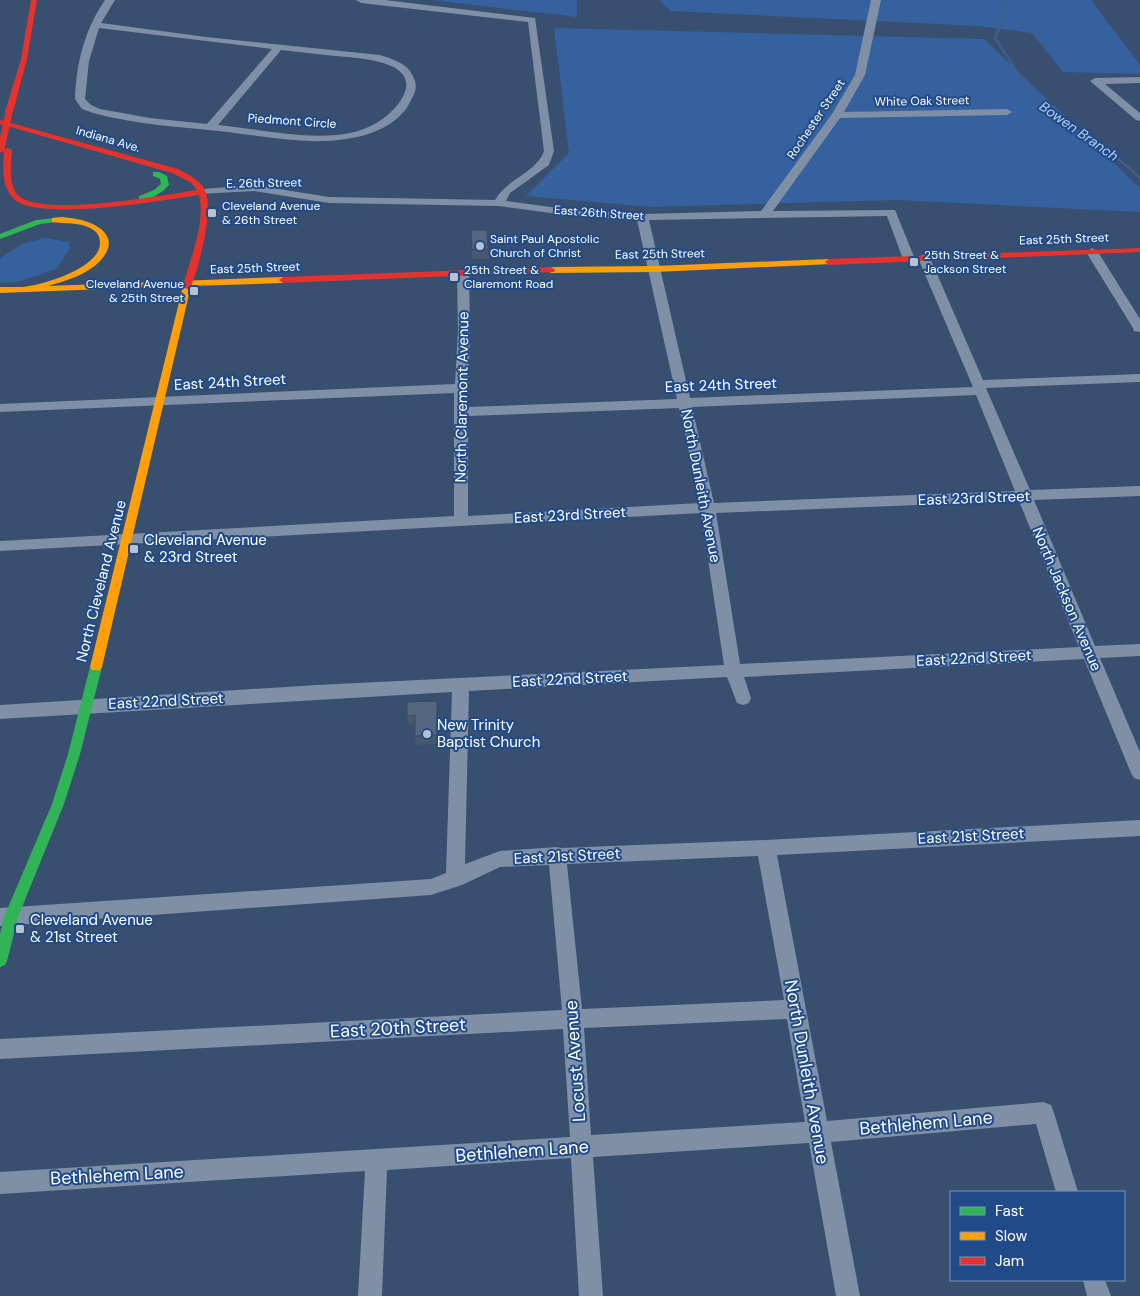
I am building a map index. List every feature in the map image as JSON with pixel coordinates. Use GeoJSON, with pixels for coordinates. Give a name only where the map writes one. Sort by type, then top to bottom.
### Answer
{"type":"FeatureCollection","features":[{"type":"Feature","properties":{"kind":"main road"},"geometry":{"type":"LineString","coordinates":[[34,0],[24,59],[9,112],[3,150],[7,175],[11,190],[15,196],[26,205],[58,209],[138,199],[204,201]]}},
{"type":"Feature","properties":{"kind":"main road","name":"Indiana Ave."},"geometry":{"type":"LineString","coordinates":[[0,122],[175,171],[194,181],[204,201]]}},
{"type":"Feature","properties":{"kind":"main road","name":"Indiana Ave."},"geometry":{"type":"LineString","coordinates":[[0,130],[177,179],[204,201]]}},
{"type":"Feature","properties":{"kind":"main road"},"geometry":{"type":"LineString","coordinates":[[138,199],[163,189],[166,181],[162,176],[156,174]]}},
{"type":"Feature","properties":{"kind":"main road"},"geometry":{"type":"LineString","coordinates":[[0,237],[39,222],[158,206],[189,206],[204,201]]}},
{"type":"Feature","properties":{"kind":"main road","name":"North Cleveland Avenue"},"geometry":{"type":"LineString","coordinates":[[0,961],[6,917],[58,804],[86,706],[128,540],[158,401],[187,285],[204,201]]}},
{"type":"Feature","properties":{"kind":"main road"},"geometry":{"type":"LineString","coordinates":[[21,290],[59,281],[86,267],[100,257],[104,246],[104,238],[96,227],[79,222],[55,220]]}},
{"type":"Feature","properties":{"kind":"main road","name":"East 25th Street"},"geometry":{"type":"LineString","coordinates":[[0,290],[655,269],[1140,250]]}},
{"type":"Feature","properties":{"kind":"street","name":"Piedmont Circle"},"geometry":{"type":"LineString","coordinates":[[94,25],[206,40],[377,58],[396,63],[402,67],[410,77],[412,88],[399,112],[386,122],[355,134],[334,137],[142,121],[90,109],[80,99],[80,82],[94,25],[110,0]]}},
{"type":"Feature","properties":{"kind":"street"},"geometry":{"type":"LineString","coordinates":[[361,0],[532,20],[549,151],[545,163],[506,191],[499,203]]}},
{"type":"Feature","properties":{"kind":"street","name":"Rochester Street"},"geometry":{"type":"LineString","coordinates":[[765,214],[837,115],[860,75],[876,0]]}},
{"type":"Feature","properties":{"kind":"street","name":"Piedmont Circle"},"geometry":{"type":"LineString","coordinates":[[210,127],[279,47]]}},
{"type":"Feature","properties":{"kind":"street"},"geometry":{"type":"LineString","coordinates":[[1094,81],[1140,80]]}},
{"type":"Feature","properties":{"kind":"street"},"geometry":{"type":"LineString","coordinates":[[1094,81],[1140,118]]}},
{"type":"Feature","properties":{"kind":"street","name":"White Oak Street"},"geometry":{"type":"LineString","coordinates":[[837,115],[1007,112]]}},
{"type":"Feature","properties":{"kind":"street","name":"E. 26th Street"},"geometry":{"type":"LineString","coordinates":[[204,201],[242,195],[308,196]]}},
{"type":"Feature","properties":{"kind":"street","name":"East 26th Street"},"geometry":{"type":"LineString","coordinates":[[308,196],[352,201],[499,203],[573,213],[642,217],[891,212],[908,259]]}},
{"type":"Feature","properties":{"kind":"street","name":"North Dunleith Avenue"},"geometry":{"type":"LineString","coordinates":[[642,217],[708,508],[733,670],[743,698]]}},
{"type":"Feature","properties":{"kind":"street"},"geometry":{"type":"LineString","coordinates":[[1092,252],[1139,328]]}},
{"type":"Feature","properties":{"kind":"street","name":"North Jackson Avenue"},"geometry":{"type":"LineString","coordinates":[[924,258],[980,387],[1140,773]]}},
{"type":"Feature","properties":{"kind":"street","name":"North Claremont Avenue"},"geometry":{"type":"LineString","coordinates":[[461,520],[463,274]]}},
{"type":"Feature","properties":{"kind":"street","name":"East 24th Street"},"geometry":{"type":"LineString","coordinates":[[461,412],[1140,378]]}},
{"type":"Feature","properties":{"kind":"street","name":"East 24th Street"},"geometry":{"type":"LineString","coordinates":[[0,408],[461,388]]}},
{"type":"Feature","properties":{"kind":"street","name":"East 23rd Street"},"geometry":{"type":"LineString","coordinates":[[0,546],[708,508],[1140,491]]}},
{"type":"Feature","properties":{"kind":"street","name":"East 22nd Street"},"geometry":{"type":"LineString","coordinates":[[0,712],[733,670],[1140,650]]}},
{"type":"Feature","properties":{"kind":"street"},"geometry":{"type":"LineString","coordinates":[[455,879],[461,685]]}},
{"type":"Feature","properties":{"kind":"street","name":"East 21st Street"},"geometry":{"type":"LineString","coordinates":[[6,917],[431,887],[455,879],[484,864],[500,859],[557,855],[766,848],[1140,828]]}},
{"type":"Feature","properties":{"kind":"street","name":"North Dunleith Avenue"},"geometry":{"type":"LineString","coordinates":[[766,848],[848,1296]]}},
{"type":"Feature","properties":{"kind":"street","name":"Locust Avenue"},"geometry":{"type":"LineString","coordinates":[[557,855],[573,1019],[591,1296]]}},
{"type":"Feature","properties":{"kind":"street","name":"East 20th Street"},"geometry":{"type":"LineString","coordinates":[[0,1049],[795,1009]]}},
{"type":"Feature","properties":{"kind":"street","name":"Bethlehem Lane"},"geometry":{"type":"LineString","coordinates":[[0,1183],[818,1132],[1043,1113],[1067,1191]]}},
{"type":"Feature","properties":{"kind":"street"},"geometry":{"type":"LineString","coordinates":[[370,1296],[376,1160]]}},
{"type":"Feature","properties":{"kind":"street"},"geometry":{"type":"LineString","coordinates":[[1094,1281],[1099,1296]]}},
{"type":"Feature","properties":{"kind":"shaded area"},"geometry":{"type":"Polygon","coordinates":[[[431,0],[577,0],[577,17],[431,0]]]}},
{"type":"Feature","properties":{"kind":"shaded area"},"geometry":{"type":"Polygon","coordinates":[[[659,0],[1091,0],[1140,65],[1140,74],[1063,72],[1032,33],[978,26],[671,11],[659,0]]]}},
{"type":"Feature","properties":{"kind":"shaded area"},"geometry":{"type":"Polygon","coordinates":[[[554,28],[984,39],[1140,188],[1140,212],[897,200],[650,207],[526,196],[569,153],[554,28]]]}},
{"type":"Feature","properties":{"kind":"shaded area"},"geometry":{"type":"Polygon","coordinates":[[[45,238],[69,242],[70,248],[56,269],[18,282],[0,283],[0,258],[22,244],[45,238]]]}},
{"type":"Feature","properties":{"kind":"building"},"geometry":{"type":"Polygon","coordinates":[[[471,230],[487,230],[488,249],[472,250],[471,230]]]}},
{"type":"Feature","properties":{"kind":"building","name":"New Trinity Baptist Church"},"geometry":{"type":"Polygon","coordinates":[[[437,701],[437,735],[415,736],[415,715],[407,716],[407,702],[437,701]]]}},
{"type":"Feature","properties":{"kind":"waterway","name":"Bowen Branch"},"geometry":{"type":"LineString","coordinates":[[1003,0],[1000,26],[995,38],[1037,102],[1120,160],[1140,178]]}},
{"type":"Feature","properties":{"kind":"traffic: fast"},"geometry":{"type":"LineString","coordinates":[[142,198],[157,192],[165,185],[164,178],[156,174]]}},
{"type":"Feature","properties":{"kind":"traffic: fast"},"geometry":{"type":"LineString","coordinates":[[0,237],[39,222],[63,219]]}},
{"type":"Feature","properties":{"kind":"traffic: fast"},"geometry":{"type":"LineString","coordinates":[[0,961],[11,917],[58,804],[74,754],[96,667]]}},
{"type":"Feature","properties":{"kind":"traffic: slow"},"geometry":{"type":"LineString","coordinates":[[21,290],[59,280],[86,268],[102,253],[104,238],[94,227],[79,222],[55,220]]}},
{"type":"Feature","properties":{"kind":"traffic: slow"},"geometry":{"type":"LineString","coordinates":[[551,270],[655,269],[829,262]]}},
{"type":"Feature","properties":{"kind":"traffic: slow"},"geometry":{"type":"LineString","coordinates":[[0,290],[283,280]]}},
{"type":"Feature","properties":{"kind":"traffic: slow"},"geometry":{"type":"LineString","coordinates":[[96,667],[187,286]]}},
{"type":"Feature","properties":{"kind":"traffic: jam"},"geometry":{"type":"LineString","coordinates":[[9,112],[24,59],[34,0]]}},
{"type":"Feature","properties":{"kind":"traffic: jam"},"geometry":{"type":"LineString","coordinates":[[1,149],[9,112]]}},
{"type":"Feature","properties":{"kind":"traffic: jam"},"geometry":{"type":"LineString","coordinates":[[0,122],[175,171],[195,183],[200,188],[203,197],[203,222],[187,286]]}},
{"type":"Feature","properties":{"kind":"traffic: jam"},"geometry":{"type":"LineString","coordinates":[[8,150],[8,179],[12,192],[22,202],[35,206],[55,207],[109,204],[203,192]]}},
{"type":"Feature","properties":{"kind":"traffic: jam"},"geometry":{"type":"LineString","coordinates":[[829,262],[1140,250]]}},
{"type":"Feature","properties":{"kind":"traffic: jam"},"geometry":{"type":"LineString","coordinates":[[283,280],[551,270]]}},
{"type":"Feature","properties":{"kind":"place","name":"Cleveland Avenue & 26th Street"},"geometry":{"type":"Point","coordinates":[212,213]}},
{"type":"Feature","properties":{"kind":"place","name":"Saint Paul Apostolic Church of Christ"},"geometry":{"type":"Point","coordinates":[480,246]}},
{"type":"Feature","properties":{"kind":"place","name":"25th Street & Jackson Street"},"geometry":{"type":"Point","coordinates":[914,262]}},
{"type":"Feature","properties":{"kind":"place","name":"25th Street & Claremont Road"},"geometry":{"type":"Point","coordinates":[454,277]}},
{"type":"Feature","properties":{"kind":"place","name":"Cleveland Avenue & 25th Street"},"geometry":{"type":"Point","coordinates":[194,291]}},
{"type":"Feature","properties":{"kind":"place","name":"Cleveland Avenue & 23rd Street"},"geometry":{"type":"Point","coordinates":[134,549]}},
{"type":"Feature","properties":{"kind":"place","name":"New Trinity Baptist Church"},"geometry":{"type":"Point","coordinates":[427,734]}},
{"type":"Feature","properties":{"kind":"place","name":"Cleveland Avenue & 21st Street"},"geometry":{"type":"Point","coordinates":[20,929]}}]}
